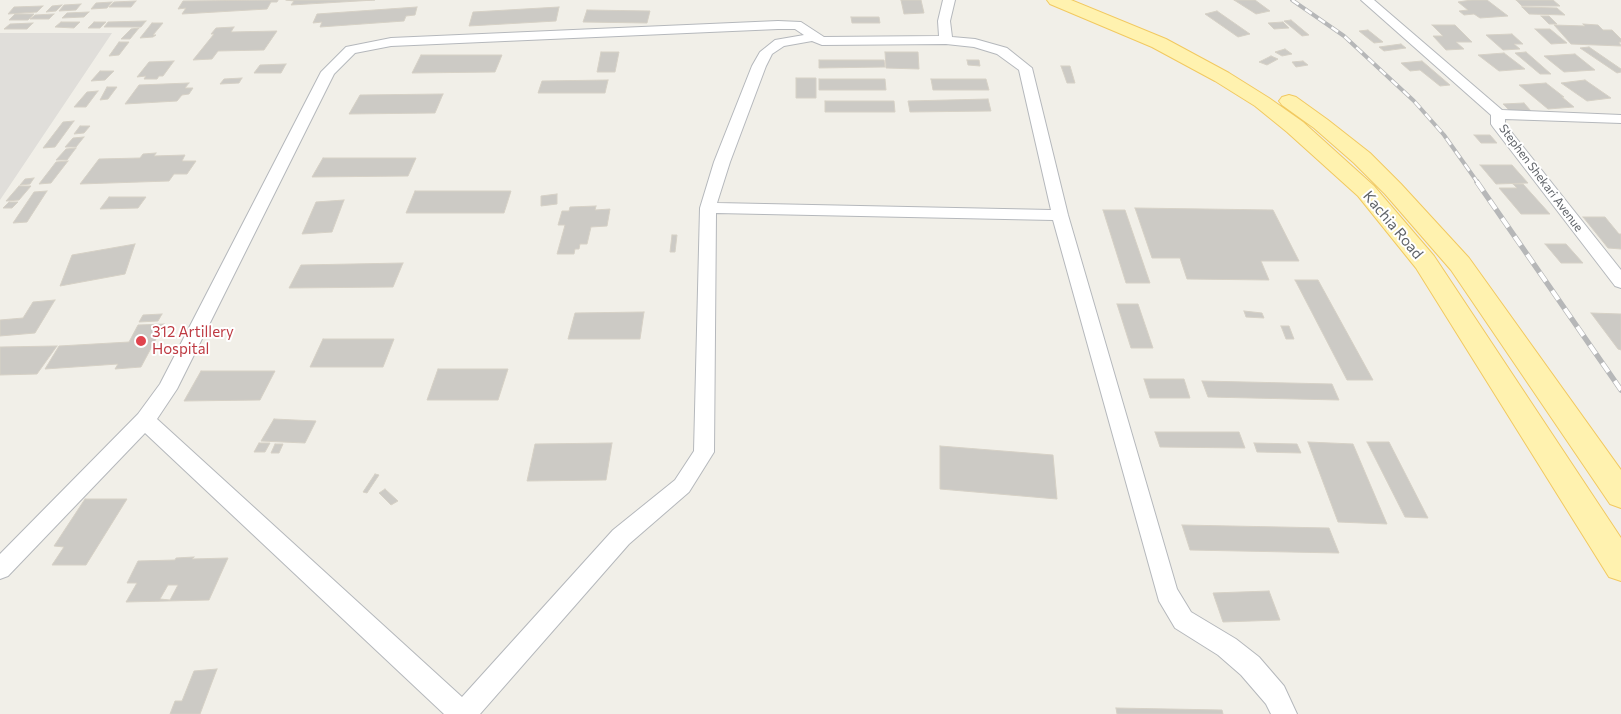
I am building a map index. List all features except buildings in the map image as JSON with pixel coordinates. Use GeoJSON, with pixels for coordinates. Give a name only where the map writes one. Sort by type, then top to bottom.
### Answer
{"type":"FeatureCollection","features":[{"type":"Feature","properties":{"kind":"main road","name":"Kachia Road"},"geometry":{"type":"LineString","coordinates":[[1056,0],[1159,43],[1222,77],[1262,102],[1295,127],[1366,191],[1425,262],[1621,566]]}},
{"type":"Feature","properties":{"kind":"main road","name":"Kachia Road"},"geometry":{"type":"LineString","coordinates":[[1092,0],[1179,36],[1244,72],[1322,124],[1362,158],[1393,189],[1460,264],[1621,495]]}},
{"type":"Feature","properties":{"kind":"street"},"geometry":{"type":"LineString","coordinates":[[946,40],[944,20],[949,0]]}},
{"type":"Feature","properties":{"kind":"street","name":"Stephen Shekari Avenue"},"geometry":{"type":"LineString","coordinates":[[1367,0],[1498,114],[1498,124],[1621,282]]}},
{"type":"Feature","properties":{"kind":"street"},"geometry":{"type":"LineString","coordinates":[[0,569],[145,420],[167,389],[328,72],[351,50],[391,42],[778,25],[797,25],[822,41],[946,40],[975,43],[1002,51],[1025,68],[1060,215],[1167,593],[1183,620],[1228,647],[1250,666],[1275,695],[1284,714]]}},
{"type":"Feature","properties":{"kind":"street"},"geometry":{"type":"LineString","coordinates":[[145,420],[463,714],[621,537],[682,486],[704,452],[708,208],[722,162],[759,66],[767,52],[780,43],[813,37]]}},
{"type":"Feature","properties":{"kind":"street"},"geometry":{"type":"LineString","coordinates":[[1498,114],[1621,119]]}},
{"type":"Feature","properties":{"kind":"street"},"geometry":{"type":"LineString","coordinates":[[708,208],[1060,215]]}},
{"type":"Feature","properties":{"kind":"shaded area"},"geometry":{"type":"Polygon","coordinates":[[[0,33],[112,33],[0,200],[0,33]]]}},
{"type":"Feature","properties":{"kind":"railway"},"geometry":{"type":"LineString","coordinates":[[1292,0],[1344,36],[1414,101],[1444,135],[1478,183]]}},
{"type":"Feature","properties":{"kind":"railway"},"geometry":{"type":"LineString","coordinates":[[1477,182],[1621,390]]}},
{"type":"Feature","properties":{"kind":"place","name":"312 Artillery Hospital"},"geometry":{"type":"Point","coordinates":[141,341]}}]}
